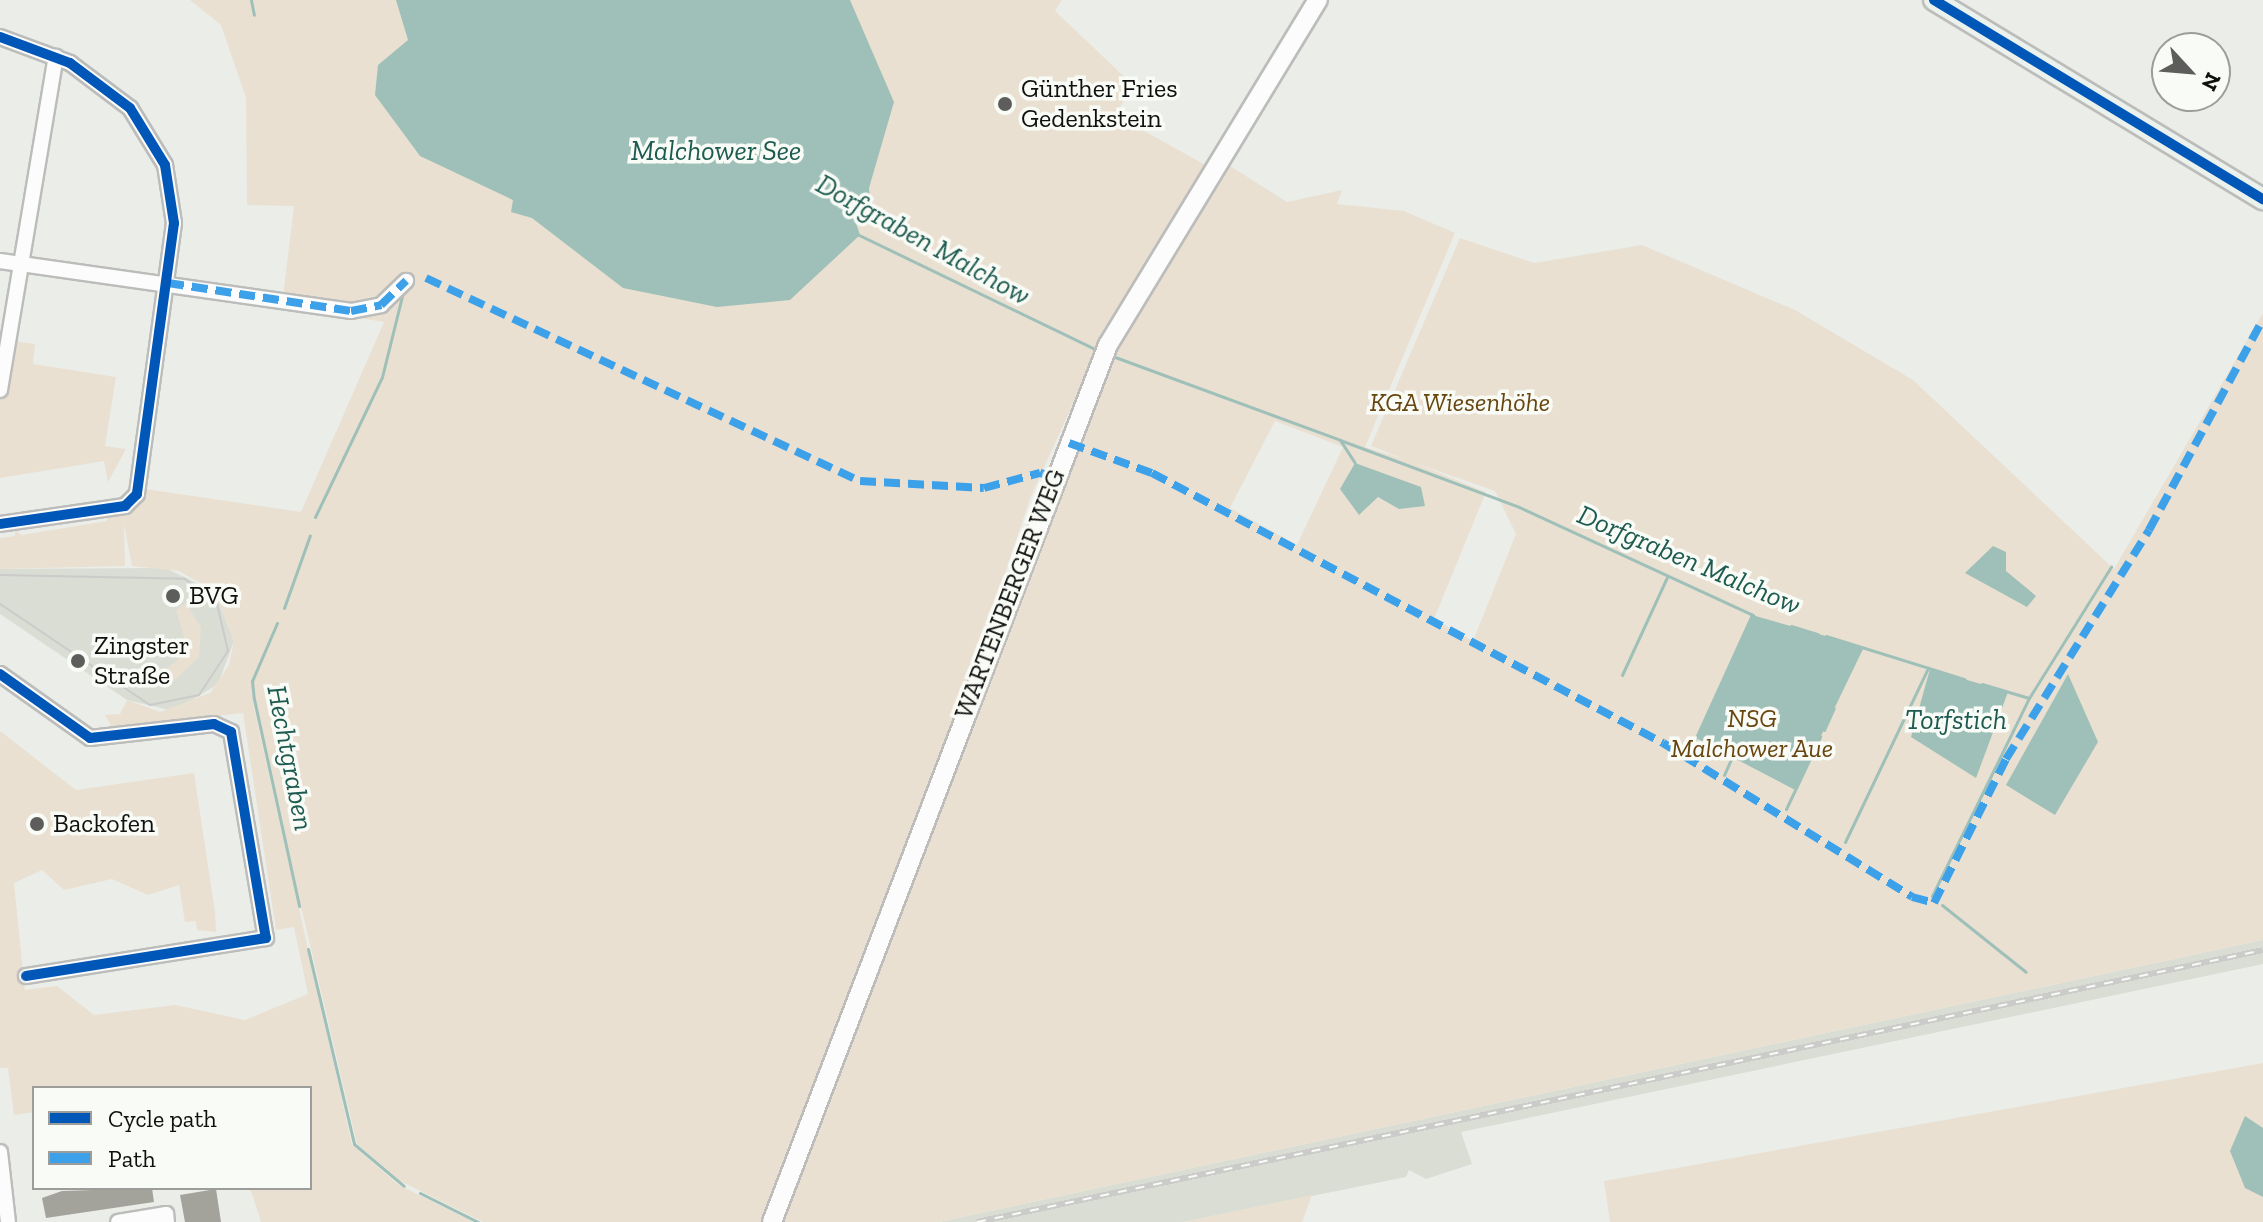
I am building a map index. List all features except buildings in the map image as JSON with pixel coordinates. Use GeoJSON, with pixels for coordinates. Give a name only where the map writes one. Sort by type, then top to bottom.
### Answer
{"type":"FeatureCollection","features":[{"type":"Feature","properties":{"kind":"main road","name":"WARTENBERGER WEG"},"geometry":{"type":"LineString","coordinates":[[772,1222],[1108,345],[1318,0]]}},
{"type":"Feature","properties":{"kind":"main road"},"geometry":{"type":"LineString","coordinates":[[1934,0],[2263,199]]}},
{"type":"Feature","properties":{"kind":"street"},"geometry":{"type":"LineString","coordinates":[[0,37],[56,57],[118,95],[158,150],[174,223],[140,488],[125,506],[0,524]]}},
{"type":"Feature","properties":{"kind":"street"},"geometry":{"type":"LineString","coordinates":[[0,390],[56,57]]}},
{"type":"Feature","properties":{"kind":"street"},"geometry":{"type":"LineString","coordinates":[[0,261],[351,311],[381,305],[406,281]]}},
{"type":"Feature","properties":{"kind":"street"},"geometry":{"type":"LineString","coordinates":[[0,674],[90,738],[214,724],[231,732],[266,938],[26,976]]}},
{"type":"Feature","properties":{"kind":"street"},"geometry":{"type":"LineString","coordinates":[[0,1152],[8,1222]]}},
{"type":"Feature","properties":{"kind":"street"},"geometry":{"type":"LineString","coordinates":[[118,1222],[166,1214],[167,1222]]}},
{"type":"Feature","properties":{"kind":"shaded area"},"geometry":{"type":"Polygon","coordinates":[[[165,568],[214,591],[234,641],[218,684],[174,711],[127,700],[0,614],[0,569],[165,568]]]}},
{"type":"Feature","properties":{"kind":"shaded area"},"geometry":{"type":"Polygon","coordinates":[[[2263,940],[2263,964],[1461,1132],[1472,1164],[1426,1179],[1409,1170],[1406,1177],[1183,1222],[939,1222],[2263,940]]]}},
{"type":"Feature","properties":{"kind":"green space"},"geometry":{"type":"Polygon","coordinates":[[[190,0],[1062,0],[1055,11],[1132,84],[1116,115],[1207,166],[1110,322],[1031,496],[979,651],[994,658],[1113,350],[1227,164],[1287,202],[1342,190],[1337,204],[1404,211],[1455,233],[1365,447],[1404,459],[1371,446],[1460,238],[1534,263],[1642,245],[1795,310],[1913,380],[2114,569],[2263,313],[2263,940],[939,1222],[483,1222],[400,1181],[357,1144],[247,677],[352,1145],[399,1185],[473,1222],[261,1222],[251,1190],[312,1190],[312,1086],[32,1086],[32,1112],[14,1115],[8,1068],[0,1068],[0,731],[76,790],[194,773],[215,912],[216,932],[197,930],[196,921],[185,922],[179,885],[148,895],[112,879],[64,890],[42,870],[14,883],[25,990],[57,986],[94,1015],[175,1005],[245,1020],[308,994],[294,927],[276,930],[243,713],[116,727],[116,734],[105,715],[120,714],[127,700],[160,712],[210,693],[229,665],[234,641],[214,591],[179,571],[132,566],[124,524],[125,566],[0,569],[0,538],[15,536],[15,529],[21,535],[107,521],[106,515],[135,507],[145,489],[301,512],[384,322],[282,305],[294,206],[247,205],[246,98],[221,25],[190,0]],[[1275,421],[1230,508],[1297,545],[1343,447],[1275,421]],[[1412,462],[1486,492],[1434,619],[1473,641],[1516,534],[1495,491],[1412,462]]]}},
{"type":"Feature","properties":{"kind":"green space"},"geometry":{"type":"Polygon","coordinates":[[[14,341],[35,344],[33,364],[116,377],[105,446],[126,449],[108,482],[104,461],[0,478],[0,398],[14,341]]]}},
{"type":"Feature","properties":{"kind":"green space"},"geometry":{"type":"Polygon","coordinates":[[[186,603],[201,628],[199,657],[176,679],[145,685],[178,660],[184,637],[176,610],[186,603]]]}},
{"type":"Feature","properties":{"kind":"green space"},"geometry":{"type":"Polygon","coordinates":[[[2263,1063],[2263,1222],[1610,1222],[1604,1181],[2263,1063]]]}},
{"type":"Feature","properties":{"kind":"green space"},"geometry":{"type":"Polygon","coordinates":[[[1312,1195],[1302,1222],[1183,1222],[1312,1195]]]}},
{"type":"Feature","properties":{"kind":"water","name":"Malchower See"},"geometry":{"type":"Polygon","coordinates":[[[396,0],[850,0],[894,102],[869,188],[871,210],[855,220],[860,235],[790,300],[717,307],[623,288],[532,218],[511,212],[513,200],[420,156],[375,95],[378,65],[408,40],[396,0]]]}},
{"type":"Feature","properties":{"kind":"water"},"geometry":{"type":"Polygon","coordinates":[[[1355,463],[1421,487],[1425,506],[1399,509],[1378,497],[1359,515],[1340,489],[1355,463]]]}},
{"type":"Feature","properties":{"kind":"water"},"geometry":{"type":"Polygon","coordinates":[[[1993,546],[2006,552],[2006,571],[2036,596],[2027,607],[1965,573],[1993,546]]]}},
{"type":"Feature","properties":{"kind":"water"},"geometry":{"type":"Polygon","coordinates":[[[1752,615],[1864,647],[1795,790],[1696,738],[1752,615]]]}},
{"type":"Feature","properties":{"kind":"water","name":"Torfstich"},"geometry":{"type":"Polygon","coordinates":[[[1930,669],[2008,692],[1976,778],[1911,737],[1930,669]]]}},
{"type":"Feature","properties":{"kind":"water","name":"Torfstich"},"geometry":{"type":"Polygon","coordinates":[[[2068,674],[2098,742],[2055,815],[2006,785],[2068,674]]]}},
{"type":"Feature","properties":{"kind":"water"},"geometry":{"type":"Polygon","coordinates":[[[2245,1116],[2263,1128],[2263,1197],[2245,1188],[2230,1151],[2245,1116]]]}},
{"type":"Feature","properties":{"kind":"waterway"},"geometry":{"type":"LineString","coordinates":[[251,0],[254,15]]}},
{"type":"Feature","properties":{"kind":"waterway","name":"Dorfgraben Malchow"},"geometry":{"type":"LineString","coordinates":[[859,235],[1093,348]]}},
{"type":"Feature","properties":{"kind":"waterway","name":"Hechtgraben"},"geometry":{"type":"LineString","coordinates":[[315,517],[382,377],[402,296]]}},
{"type":"Feature","properties":{"kind":"waterway","name":"Dorfgraben Malchow"},"geometry":{"type":"LineString","coordinates":[[1115,357],[1340,440],[1355,463]]}},
{"type":"Feature","properties":{"kind":"waterway","name":"Dorfgraben Malchow"},"geometry":{"type":"LineString","coordinates":[[1340,440],[1519,507],[1753,615]]}},
{"type":"Feature","properties":{"kind":"waterway","name":"Hechtgraben"},"geometry":{"type":"LineString","coordinates":[[284,608],[310,535]]}},
{"type":"Feature","properties":{"kind":"waterway"},"geometry":{"type":"LineString","coordinates":[[1932,896],[2029,698],[2111,567]]}},
{"type":"Feature","properties":{"kind":"waterway"},"geometry":{"type":"LineString","coordinates":[[1622,675],[1667,577]]}},
{"type":"Feature","properties":{"kind":"waterway"},"geometry":{"type":"LineString","coordinates":[[1689,753],[1752,615]]}},
{"type":"Feature","properties":{"kind":"waterway","name":"Hechtgraben"},"geometry":{"type":"LineString","coordinates":[[277,623],[252,681],[299,906]]}},
{"type":"Feature","properties":{"kind":"waterway","name":"Dorfgraben Malchow"},"geometry":{"type":"LineString","coordinates":[[1791,626],[1818,634]]}},
{"type":"Feature","properties":{"kind":"waterway","name":"Dorfgraben Malchow"},"geometry":{"type":"LineString","coordinates":[[1826,636],[1964,679]]}},
{"type":"Feature","properties":{"kind":"waterway"},"geometry":{"type":"LineString","coordinates":[[1845,842],[1928,668]]}},
{"type":"Feature","properties":{"kind":"waterway","name":"Dorfgraben Malchow"},"geometry":{"type":"LineString","coordinates":[[1982,684],[2029,698]]}},
{"type":"Feature","properties":{"kind":"waterway"},"geometry":{"type":"LineString","coordinates":[[1824,730],[1834,708]]}},
{"type":"Feature","properties":{"kind":"waterway"},"geometry":{"type":"LineString","coordinates":[[1786,809],[1820,737]]}},
{"type":"Feature","properties":{"kind":"waterway"},"geometry":{"type":"LineString","coordinates":[[1724,775],[1732,757]]}},
{"type":"Feature","properties":{"kind":"waterway","name":"Dorfgraben Malchow"},"geometry":{"type":"LineString","coordinates":[[1942,905],[2026,972]]}},
{"type":"Feature","properties":{"kind":"waterway","name":"Hechtgraben"},"geometry":{"type":"LineString","coordinates":[[308,949],[354,1144],[404,1186]]}},
{"type":"Feature","properties":{"kind":"waterway","name":"Hechtgraben"},"geometry":{"type":"LineString","coordinates":[[420,1193],[478,1222]]}},
{"type":"Feature","properties":{"kind":"tram line"},"geometry":{"type":"LineString","coordinates":[[0,575],[185,579],[217,604],[228,651],[199,695],[150,705],[0,604]]}},
{"type":"Feature","properties":{"kind":"railway"},"geometry":{"type":"LineString","coordinates":[[977,1222],[2263,950]]}},
{"type":"Feature","properties":{"kind":"marked path"},"geometry":{"type":"LineString","coordinates":[[426,278],[860,481],[984,488],[1040,473],[1056,477]]}},
{"type":"Feature","properties":{"kind":"marked path"},"geometry":{"type":"LineString","coordinates":[[168,283],[351,311],[381,305],[406,281]]}},
{"type":"Feature","properties":{"kind":"marked path"},"geometry":{"type":"LineString","coordinates":[[1069,443],[1152,473],[1663,743],[1912,897],[1934,903],[2006,759],[2149,530],[2263,319]]}},
{"type":"Feature","properties":{"kind":"cycle path"},"geometry":{"type":"LineString","coordinates":[[1934,0],[2263,199]]}},
{"type":"Feature","properties":{"kind":"cycle path"},"geometry":{"type":"LineString","coordinates":[[0,37],[70,63],[130,108],[165,165],[174,223],[137,494],[125,506],[0,524]]}},
{"type":"Feature","properties":{"kind":"cycle path"},"geometry":{"type":"LineString","coordinates":[[0,674],[90,738],[214,724],[231,732],[266,938],[26,976]]}},
{"type":"Feature","properties":{"kind":"place","name":"Günther Fries Gedenkstein"},"geometry":{"type":"Point","coordinates":[1005,104]}},
{"type":"Feature","properties":{"kind":"place","name":"BVG"},"geometry":{"type":"Point","coordinates":[173,596]}},
{"type":"Feature","properties":{"kind":"place","name":"Zingster Straße"},"geometry":{"type":"Point","coordinates":[78,661]}},
{"type":"Feature","properties":{"kind":"place","name":"Backofen"},"geometry":{"type":"Point","coordinates":[37,824]}},
{"type":"Feature","properties":{"kind":"park label","name":"KGA Wiesenhöhe"},"geometry":{"type":"Point","coordinates":[1460,403]}},
{"type":"Feature","properties":{"kind":"park label","name":"NSG Malchower Aue"},"geometry":{"type":"Point","coordinates":[1752,734]}}]}
